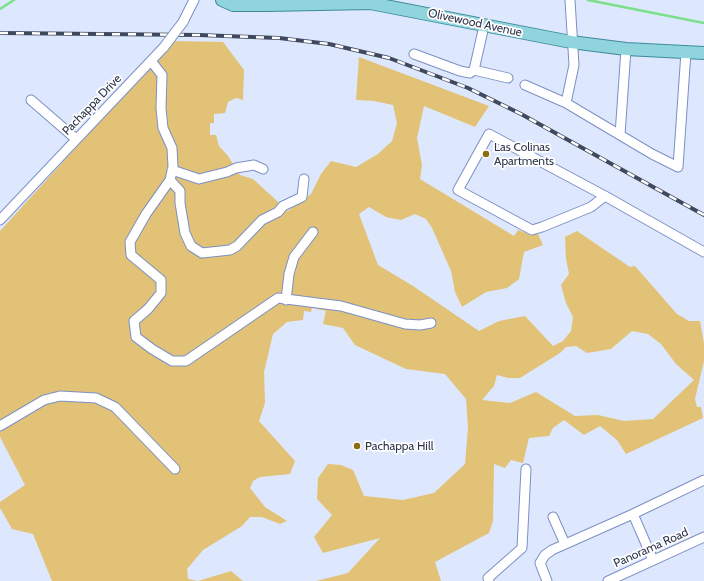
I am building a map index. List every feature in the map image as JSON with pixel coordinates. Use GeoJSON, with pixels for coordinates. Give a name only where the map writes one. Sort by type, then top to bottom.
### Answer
{"type":"FeatureCollection","features":[{"type":"Feature","properties":{"kind":"main road","name":"Olivewood Avenue"},"geometry":{"type":"LineString","coordinates":[[222,0],[233,5],[268,6],[370,3],[571,42],[626,49],[704,53]]}},
{"type":"Feature","properties":{"kind":"street","name":"Pachappa Drive"},"geometry":{"type":"LineString","coordinates":[[0,220],[164,47],[183,22],[194,0]]}},
{"type":"Feature","properties":{"kind":"street"},"geometry":{"type":"LineString","coordinates":[[566,103],[574,65],[571,42],[570,0]]}},
{"type":"Feature","properties":{"kind":"street"},"geometry":{"type":"LineString","coordinates":[[474,70],[484,26]]}},
{"type":"Feature","properties":{"kind":"street"},"geometry":{"type":"LineString","coordinates":[[620,135],[626,49]]}},
{"type":"Feature","properties":{"kind":"street"},"geometry":{"type":"LineString","coordinates":[[526,85],[566,103],[678,167],[686,52]]}},
{"type":"Feature","properties":{"kind":"street"},"geometry":{"type":"LineString","coordinates":[[414,54],[460,72],[470,73],[474,70],[508,78]]}},
{"type":"Feature","properties":{"kind":"street"},"geometry":{"type":"LineString","coordinates":[[151,61],[162,75],[161,108],[164,128],[172,148],[172,170],[170,180],[146,214],[130,242],[131,255],[161,280],[161,293],[148,309],[134,321],[136,337],[172,361],[186,360],[278,298],[341,306],[405,324],[420,325],[431,323]]}},
{"type":"Feature","properties":{"kind":"street"},"geometry":{"type":"LineString","coordinates":[[31,100],[76,139]]}},
{"type":"Feature","properties":{"kind":"street"},"geometry":{"type":"LineString","coordinates":[[605,196],[590,208],[532,230],[458,190],[489,134],[605,196],[704,252]]}},
{"type":"Feature","properties":{"kind":"street"},"geometry":{"type":"LineString","coordinates":[[172,170],[199,179],[247,166],[254,165],[263,169]]}},
{"type":"Feature","properties":{"kind":"street"},"geometry":{"type":"LineString","coordinates":[[170,180],[180,191],[180,203],[185,232],[191,246],[202,253],[206,253],[230,250],[238,246],[262,220],[278,212],[283,206],[302,197],[304,179]]}},
{"type":"Feature","properties":{"kind":"street"},"geometry":{"type":"LineString","coordinates":[[286,300],[289,274],[294,257],[313,232]]}},
{"type":"Feature","properties":{"kind":"street"},"geometry":{"type":"LineString","coordinates":[[0,426],[44,400],[60,396],[96,398],[115,407],[175,469]]}},
{"type":"Feature","properties":{"kind":"street"},"geometry":{"type":"LineString","coordinates":[[489,581],[488,578],[522,548],[526,469]]}},
{"type":"Feature","properties":{"kind":"street"},"geometry":{"type":"LineString","coordinates":[[547,581],[541,566],[541,561],[549,552],[704,480]]}},
{"type":"Feature","properties":{"kind":"street"},"geometry":{"type":"LineString","coordinates":[[633,514],[653,560]]}},
{"type":"Feature","properties":{"kind":"street"},"geometry":{"type":"LineString","coordinates":[[553,517],[565,544]]}},
{"type":"Feature","properties":{"kind":"street","name":"Panorama Road"},"geometry":{"type":"LineString","coordinates":[[608,581],[704,538]]}},
{"type":"Feature","properties":{"kind":"shaded area"},"geometry":{"type":"Polygon","coordinates":[[[173,41],[223,42],[244,70],[243,100],[236,98],[228,102],[225,113],[214,114],[214,123],[210,123],[210,135],[216,135],[219,146],[228,156],[240,175],[253,179],[288,211],[311,194],[321,174],[331,161],[356,167],[378,154],[392,141],[397,123],[393,105],[374,101],[356,100],[359,57],[489,106],[475,127],[424,106],[417,138],[422,165],[420,179],[514,236],[518,230],[531,235],[538,234],[543,245],[524,252],[519,279],[507,288],[486,292],[462,307],[455,292],[451,271],[432,228],[426,219],[415,214],[401,220],[386,217],[369,207],[359,214],[378,265],[413,286],[479,331],[499,321],[525,316],[553,346],[563,341],[571,331],[573,317],[566,303],[561,285],[569,274],[566,259],[565,237],[577,231],[630,267],[635,266],[677,314],[689,321],[700,321],[704,344],[704,361],[695,399],[697,407],[701,407],[703,418],[626,454],[617,440],[600,426],[584,435],[564,420],[553,428],[549,436],[529,438],[523,463],[511,460],[505,468],[494,464],[493,521],[489,533],[435,562],[441,581],[316,581],[348,573],[380,538],[323,553],[314,537],[332,515],[317,499],[318,478],[328,464],[341,465],[353,470],[364,496],[403,500],[434,493],[465,464],[468,428],[466,399],[445,374],[406,369],[355,345],[343,328],[323,324],[326,311],[312,308],[311,312],[304,311],[303,320],[287,322],[273,334],[264,372],[265,403],[259,421],[295,461],[290,474],[260,477],[253,481],[250,488],[265,507],[287,521],[280,524],[262,517],[250,517],[242,526],[203,550],[187,569],[188,579],[198,581],[52,581],[33,534],[12,529],[0,508],[0,502],[25,485],[0,437],[0,231],[173,41]],[[632,331],[611,349],[587,353],[576,346],[566,347],[560,353],[520,378],[508,378],[497,375],[494,386],[482,400],[510,403],[536,392],[575,416],[598,415],[624,421],[653,419],[694,380],[676,364],[661,344],[648,334],[632,331]]]}},
{"type":"Feature","properties":{"kind":"shaded area"},"geometry":{"type":"Polygon","coordinates":[[[231,571],[243,581],[198,581],[231,571]]]}},
{"type":"Feature","properties":{"kind":"waterway"},"geometry":{"type":"LineString","coordinates":[[0,9],[14,0]]}},
{"type":"Feature","properties":{"kind":"waterway"},"geometry":{"type":"LineString","coordinates":[[588,0],[704,23]]}},
{"type":"Feature","properties":{"kind":"railway"},"geometry":{"type":"LineString","coordinates":[[0,33],[199,35],[279,38],[329,44],[389,58],[468,88],[521,114],[704,215]]}},
{"type":"Feature","properties":{"kind":"place","name":"Las Colinas Apartments"},"geometry":{"type":"Point","coordinates":[486,154]}},
{"type":"Feature","properties":{"kind":"place","name":"Pachappa Hill"},"geometry":{"type":"Point","coordinates":[357,446]}}]}
